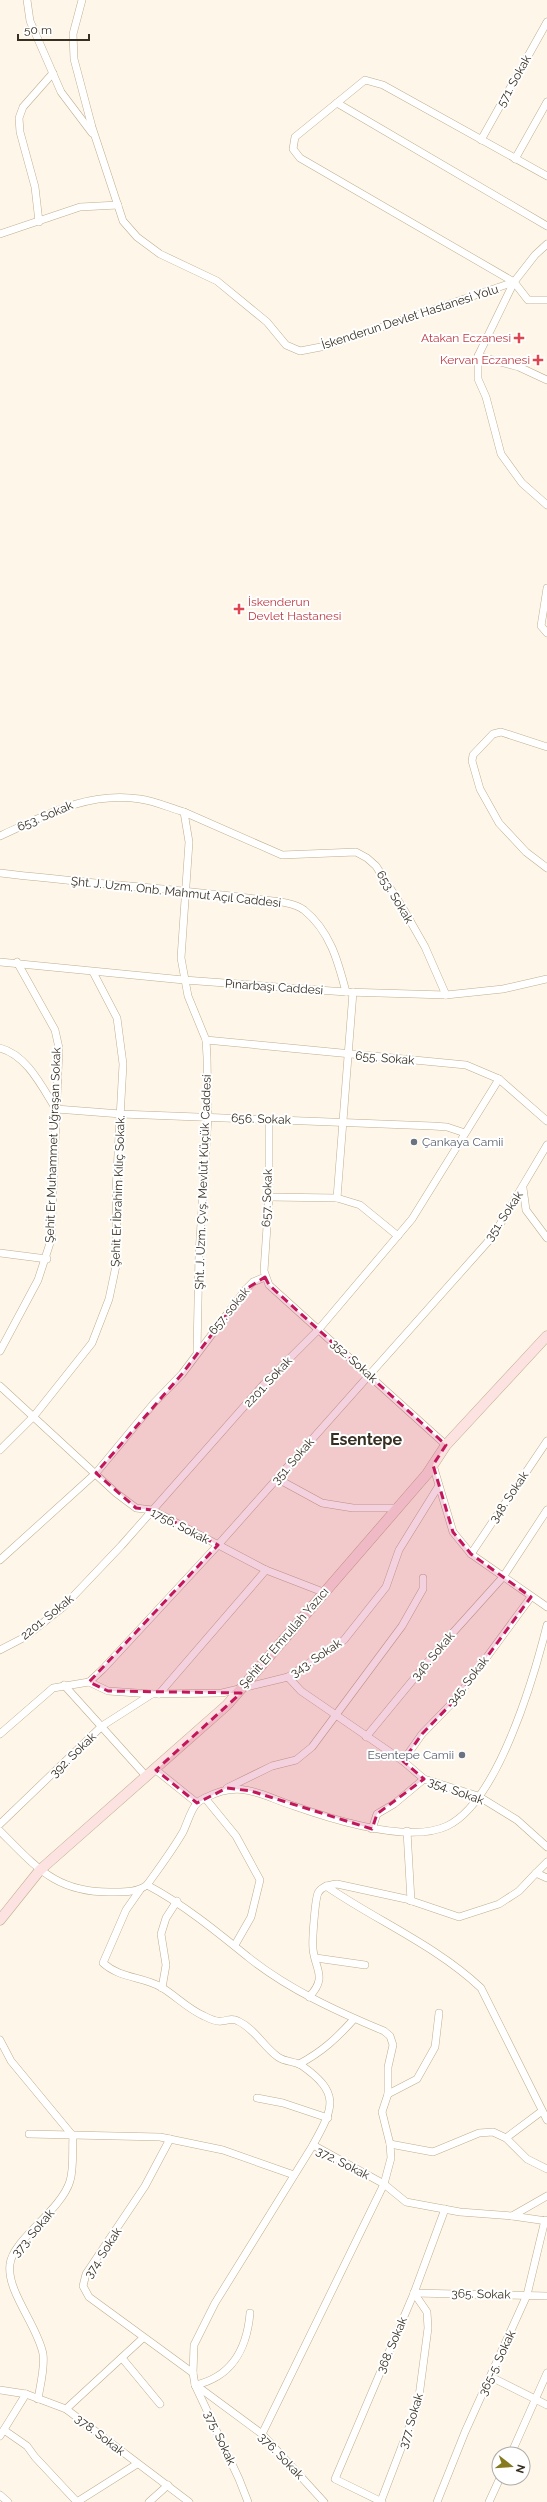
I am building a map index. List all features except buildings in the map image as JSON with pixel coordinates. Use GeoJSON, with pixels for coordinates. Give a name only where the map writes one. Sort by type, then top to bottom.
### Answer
{"type":"FeatureCollection","features":[{"type":"Feature","properties":{"kind":"street"},"geometry":{"type":"LineString","coordinates":[[27,0],[30,21],[61,92],[96,138]]}},
{"type":"Feature","properties":{"kind":"street","name":"İskenderun Devlet Hastanesi Yolu"},"geometry":{"type":"LineString","coordinates":[[82,0],[73,34],[74,59],[96,138],[123,221],[137,237],[160,254],[217,281],[267,322],[286,345],[300,351],[326,346],[514,282],[535,255],[547,244]]}},
{"type":"Feature","properties":{"kind":"street","name":"571. Sokak"},"geometry":{"type":"LineString","coordinates":[[481,140],[547,22]]}},
{"type":"Feature","properties":{"kind":"street"},"geometry":{"type":"LineString","coordinates":[[39,222],[35,187],[20,132],[19,118],[23,107],[53,73]]}},
{"type":"Feature","properties":{"kind":"street"},"geometry":{"type":"LineString","coordinates":[[547,176],[383,85],[365,80],[296,137],[293,149],[300,158],[514,282],[528,300],[547,300]]}},
{"type":"Feature","properties":{"kind":"street"},"geometry":{"type":"LineString","coordinates":[[515,159],[547,102]]}},
{"type":"Feature","properties":{"kind":"street"},"geometry":{"type":"LineString","coordinates":[[337,103],[547,226]]}},
{"type":"Feature","properties":{"kind":"street"},"geometry":{"type":"LineString","coordinates":[[0,234],[80,207],[118,205]]}},
{"type":"Feature","properties":{"kind":"street"},"geometry":{"type":"LineString","coordinates":[[514,282],[478,356],[478,378],[486,397],[502,454],[522,483],[547,505]]}},
{"type":"Feature","properties":{"kind":"street"},"geometry":{"type":"LineString","coordinates":[[478,356],[519,367],[547,380]]}},
{"type":"Feature","properties":{"kind":"street"},"geometry":{"type":"LineString","coordinates":[[547,588],[541,626],[547,633]]}},
{"type":"Feature","properties":{"kind":"street"},"geometry":{"type":"LineString","coordinates":[[547,747],[501,732],[493,734],[473,755],[472,762],[480,789],[499,823],[526,852],[547,868]]}},
{"type":"Feature","properties":{"kind":"street","name":"653. Sokak"},"geometry":{"type":"LineString","coordinates":[[0,836],[71,804],[106,797],[141,799],[184,812],[282,855],[356,852],[376,866],[425,947],[446,995]]}},
{"type":"Feature","properties":{"kind":"street","name":"Şht. J. Uzm. Çvş. Mevlüt Küçük Caddesi"},"geometry":{"type":"LineString","coordinates":[[184,812],[189,842],[181,958],[184,980],[206,1040],[208,1117],[199,1254],[197,1351]]}},
{"type":"Feature","properties":{"kind":"street","name":"Şht. J. Uzm. Onb. Mahmut Açıl Caddesi"},"geometry":{"type":"LineString","coordinates":[[0,873],[186,891],[285,903],[303,909],[321,926],[335,952],[349,992],[347,1054],[336,1198]]}},
{"type":"Feature","properties":{"kind":"street","name":"Pınarbaşı Caddesi"},"geometry":{"type":"LineString","coordinates":[[0,962],[18,962],[93,972],[184,980],[349,992],[446,995],[503,990],[547,979]]}},
{"type":"Feature","properties":{"kind":"street","name":"Şehit Er Muhammet Uğraşan Sokak"},"geometry":{"type":"LineString","coordinates":[[0,1351],[38,1280],[47,1259],[51,1240],[59,1048],[55,1030],[18,962]]}},
{"type":"Feature","properties":{"kind":"street","name":"Şehit Er İbrahim Kılıç Sokak."},"geometry":{"type":"LineString","coordinates":[[0,1450],[34,1416],[92,1343],[109,1299],[117,1261],[116,1190],[123,1064],[117,1018],[93,972]]}},
{"type":"Feature","properties":{"kind":"street","name":"655. Sokak"},"geometry":{"type":"LineString","coordinates":[[206,1040],[466,1065],[499,1079],[547,1121]]}},
{"type":"Feature","properties":{"kind":"street"},"geometry":{"type":"LineString","coordinates":[[0,1048],[6,1050],[28,1066],[56,1109]]}},
{"type":"Feature","properties":{"kind":"street","name":"2201. Sokak"},"geometry":{"type":"LineString","coordinates":[[0,1650],[25,1637],[63,1607],[264,1384],[319,1329],[412,1219],[499,1079]]}},
{"type":"Feature","properties":{"kind":"street","name":"656. Sokak"},"geometry":{"type":"LineString","coordinates":[[56,1109],[121,1114],[447,1127],[466,1133]]}},
{"type":"Feature","properties":{"kind":"street","name":"657. Sokak"},"geometry":{"type":"LineString","coordinates":[[265,1277],[269,1197],[269,1119]]}},
{"type":"Feature","properties":{"kind":"street","name":"351. Sokak"},"geometry":{"type":"LineString","coordinates":[[89,1682],[103,1669],[218,1545],[493,1236],[523,1188],[547,1144]]}},
{"type":"Feature","properties":{"kind":"street"},"geometry":{"type":"LineString","coordinates":[[523,1188],[526,1210],[547,1238]]}},
{"type":"Feature","properties":{"kind":"street"},"geometry":{"type":"LineString","coordinates":[[269,1197],[336,1198],[360,1205],[398,1236]]}},
{"type":"Feature","properties":{"kind":"street"},"geometry":{"type":"LineString","coordinates":[[0,1253],[47,1259]]}},
{"type":"Feature","properties":{"kind":"street","name":"657. sokak"},"geometry":{"type":"LineString","coordinates":[[197,1351],[246,1289],[253,1282],[265,1277]]}},
{"type":"Feature","properties":{"kind":"street","name":"352. Sokak"},"geometry":{"type":"LineString","coordinates":[[265,1277],[269,1285],[446,1445]]}},
{"type":"Feature","properties":{"kind":"street","name":"Şehit Er Emrullah Yazıcı"},"geometry":{"type":"LineString","coordinates":[[0,1920],[40,1870],[146,1776],[156,1770],[227,1705],[323,1592],[398,1508],[433,1465],[446,1445],[547,1336]]}},
{"type":"Feature","properties":{"kind":"street"},"geometry":{"type":"LineString","coordinates":[[0,1560],[96,1473],[154,1403],[182,1374],[197,1351]]}},
{"type":"Feature","properties":{"kind":"street","name":"1756. Sokak"},"geometry":{"type":"LineString","coordinates":[[0,1386],[116,1493],[136,1508],[152,1510],[266,1570],[323,1592]]}},
{"type":"Feature","properties":{"kind":"street","name":"348. Sokak"},"geometry":{"type":"LineString","coordinates":[[472,1554],[547,1441]]}},
{"type":"Feature","properties":{"kind":"street"},"geometry":{"type":"LineString","coordinates":[[433,1465],[438,1487],[453,1532],[472,1554],[547,1607]]}},
{"type":"Feature","properties":{"kind":"street"},"geometry":{"type":"LineString","coordinates":[[278,1478],[322,1503],[353,1508],[398,1508]]}},
{"type":"Feature","properties":{"kind":"street","name":"343. Sokak"},"geometry":{"type":"LineString","coordinates":[[89,1682],[108,1691],[155,1694],[222,1693],[288,1677],[344,1640],[386,1587],[399,1550],[438,1487]]}},
{"type":"Feature","properties":{"kind":"street","name":"346. Sokak"},"geometry":{"type":"LineString","coordinates":[[366,1737],[440,1647],[504,1577],[547,1510]]}},
{"type":"Feature","properties":{"kind":"street","name":"392. Sokak"},"geometry":{"type":"LineString","coordinates":[[0,1824],[102,1726],[155,1694],[266,1570]]}},
{"type":"Feature","properties":{"kind":"street"},"geometry":{"type":"LineString","coordinates":[[313,2146],[328,2118],[331,2102],[326,2086],[299,2064],[280,2058],[271,2051],[254,2031],[240,2022],[232,2018],[220,2022],[204,2016],[162,1988],[121,1974],[103,1963],[126,1910],[140,1890],[147,1885],[179,1838],[197,1803],[272,1766],[296,1760],[312,1747],[402,1626],[423,1589],[424,1578]]}},
{"type":"Feature","properties":{"kind":"street","name":"345. Sokak"},"geometry":{"type":"LineString","coordinates":[[403,1761],[422,1734],[456,1699],[531,1597]]}},
{"type":"Feature","properties":{"kind":"street"},"geometry":{"type":"LineString","coordinates":[[227,1788],[266,1795],[293,1806],[372,1829],[407,1831],[433,1830],[447,1826],[478,1796],[499,1762],[520,1716],[537,1666],[547,1625]]}},
{"type":"Feature","properties":{"kind":"street","name":"354. Sokak"},"geometry":{"type":"LineString","coordinates":[[288,1677],[302,1691],[366,1737],[403,1761],[424,1779],[478,1796],[517,1820],[547,1847]]}},
{"type":"Feature","properties":{"kind":"street"},"geometry":{"type":"LineString","coordinates":[[0,1734],[53,1688],[89,1682]]}},
{"type":"Feature","properties":{"kind":"street"},"geometry":{"type":"LineString","coordinates":[[64,1685],[146,1776]]}},
{"type":"Feature","properties":{"kind":"street"},"geometry":{"type":"LineString","coordinates":[[156,1770],[197,1803]]}},
{"type":"Feature","properties":{"kind":"street"},"geometry":{"type":"LineString","coordinates":[[372,1829],[377,1814],[394,1804],[424,1779]]}},
{"type":"Feature","properties":{"kind":"street"},"geometry":{"type":"LineString","coordinates":[[205,1798],[236,1836],[260,1880],[251,1917],[235,1945]]}},
{"type":"Feature","properties":{"kind":"street"},"geometry":{"type":"LineString","coordinates":[[0,1831],[40,1870],[51,1878],[78,1890],[95,1893],[140,1890]]}},
{"type":"Feature","properties":{"kind":"street"},"geometry":{"type":"LineString","coordinates":[[407,1831],[411,1901]]}},
{"type":"Feature","properties":{"kind":"street"},"geometry":{"type":"LineString","coordinates":[[309,1997],[316,1990],[320,1970],[313,1949],[318,1894],[326,1886],[337,1884],[411,1901],[459,1917],[499,1904],[519,1891],[547,1862]]}},
{"type":"Feature","properties":{"kind":"street"},"geometry":{"type":"LineString","coordinates":[[536,1873],[547,1878]]}},
{"type":"Feature","properties":{"kind":"street"},"geometry":{"type":"LineString","coordinates":[[147,1885],[177,1901],[210,1928],[235,1945],[248,1957],[309,1997],[390,2036],[393,2045],[388,2068],[388,2094],[382,2112],[390,2144],[391,2158],[384,2184],[262,2434]]}},
{"type":"Feature","properties":{"kind":"street"},"geometry":{"type":"LineString","coordinates":[[326,1886],[423,1943],[464,1972],[481,1988],[547,2120]]}},
{"type":"Feature","properties":{"kind":"street"},"geometry":{"type":"LineString","coordinates":[[162,1988],[166,1965],[161,1934],[166,1918],[177,1901]]}},
{"type":"Feature","properties":{"kind":"street"},"geometry":{"type":"LineString","coordinates":[[316,1958],[365,1965]]}},
{"type":"Feature","properties":{"kind":"street"},"geometry":{"type":"LineString","coordinates":[[388,2094],[416,2079],[435,2047],[439,2013]]}},
{"type":"Feature","properties":{"kind":"street"},"geometry":{"type":"LineString","coordinates":[[299,2064],[318,2054],[333,2043],[354,2019]]}},
{"type":"Feature","properties":{"kind":"street"},"geometry":{"type":"LineString","coordinates":[[0,2040],[11,2062],[73,2136]]}},
{"type":"Feature","properties":{"kind":"street"},"geometry":{"type":"LineString","coordinates":[[257,2098],[283,2103],[328,2118]]}},
{"type":"Feature","properties":{"kind":"street"},"geometry":{"type":"LineString","coordinates":[[506,2138],[542,2111]]}},
{"type":"Feature","properties":{"kind":"street"},"geometry":{"type":"LineString","coordinates":[[390,2144],[433,2152],[479,2133],[493,2132],[506,2138],[527,2159],[547,2169]]}},
{"type":"Feature","properties":{"kind":"street"},"geometry":{"type":"LineString","coordinates":[[29,2134],[160,2137],[223,2150],[294,2175]]}},
{"type":"Feature","properties":{"kind":"street","name":"373. Sokak"},"geometry":{"type":"LineString","coordinates":[[38,2399],[43,2355],[37,2334],[15,2289],[9,2269],[10,2261],[16,2250],[51,2213],[70,2181],[73,2136]]}},
{"type":"Feature","properties":{"kind":"street","name":"374. Sokak"},"geometry":{"type":"LineString","coordinates":[[170,2139],[145,2186],[86,2274],[83,2286],[89,2296],[143,2338],[193,2374]]}},
{"type":"Feature","properties":{"kind":"street","name":"372. Sokak"},"geometry":{"type":"LineString","coordinates":[[193,2374],[194,2345],[215,2303],[313,2146],[384,2184],[406,2202],[444,2209],[546,2221]]}},
{"type":"Feature","properties":{"kind":"street"},"geometry":{"type":"LineString","coordinates":[[512,2216],[547,2196]]}},
{"type":"Feature","properties":{"kind":"street","name":"368. Sokak"},"geometry":{"type":"LineString","coordinates":[[382,2502],[335,2479],[414,2293],[444,2209]]}},
{"type":"Feature","properties":{"kind":"street","name":"365-5. Sokak"},"geometry":{"type":"LineString","coordinates":[[437,2502],[465,2432],[527,2295],[546,2221]]}},
{"type":"Feature","properties":{"kind":"street","name":"365. Sokak"},"geometry":{"type":"LineString","coordinates":[[414,2293],[547,2296]]}},
{"type":"Feature","properties":{"kind":"street","name":"377. Sokak"},"geometry":{"type":"LineString","coordinates":[[382,2502],[418,2404],[428,2328],[427,2312],[414,2293]]}},
{"type":"Feature","properties":{"kind":"street"},"geometry":{"type":"LineString","coordinates":[[195,2385],[210,2382],[233,2362],[244,2343],[250,2313]]}},
{"type":"Feature","properties":{"kind":"street"},"geometry":{"type":"LineString","coordinates":[[66,2409],[143,2338]]}},
{"type":"Feature","properties":{"kind":"street"},"geometry":{"type":"LineString","coordinates":[[122,2358],[160,2404]]}},
{"type":"Feature","properties":{"kind":"street","name":"375. Sokak"},"geometry":{"type":"LineString","coordinates":[[193,2374],[195,2385],[239,2479],[248,2502]]}},
{"type":"Feature","properties":{"kind":"street"},"geometry":{"type":"LineString","coordinates":[[515,2446],[547,2374]]}},
{"type":"Feature","properties":{"kind":"street"},"geometry":{"type":"LineString","coordinates":[[491,2376],[547,2405]]}},
{"type":"Feature","properties":{"kind":"street","name":"376. Sokak"},"geometry":{"type":"LineString","coordinates":[[195,2385],[262,2434],[324,2502]]}},
{"type":"Feature","properties":{"kind":"street","name":"378. Sokak"},"geometry":{"type":"LineString","coordinates":[[0,2390],[26,2394],[66,2409],[189,2502]]}},
{"type":"Feature","properties":{"kind":"street"},"geometry":{"type":"LineString","coordinates":[[26,2394],[2,2433],[27,2446],[35,2457],[77,2502],[137,2464]]}},
{"type":"Feature","properties":{"kind":"street"},"geometry":{"type":"LineString","coordinates":[[149,2502],[168,2485]]}},
{"type":"Feature","properties":{"kind":"street"},"geometry":{"type":"LineString","coordinates":[[489,2502],[496,2486]]}},
{"type":"Feature","properties":{"kind":"street"},"geometry":{"type":"LineString","coordinates":[[0,2495],[8,2502]]}},
{"type":"Feature","properties":{"kind":"highlighted area"},"geometry":{"type":"Polygon","coordinates":[[[265,1277],[269,1285],[446,1445],[433,1465],[453,1532],[471,1554],[531,1597],[456,1699],[422,1734],[403,1761],[424,1779],[377,1814],[372,1829],[251,1791],[227,1788],[197,1803],[156,1770],[241,1693],[108,1691],[89,1682],[218,1545],[152,1510],[136,1508],[96,1473],[182,1374],[246,1289],[265,1277]]]}},
{"type":"Feature","properties":{"kind":"place","name":"Atakan Eczanesi"},"geometry":{"type":"Point","coordinates":[519,338]}},
{"type":"Feature","properties":{"kind":"place","name":"Kervan Eczanesi"},"geometry":{"type":"Point","coordinates":[538,360]}},
{"type":"Feature","properties":{"kind":"place","name":"İskenderun Devlet Hastanesi"},"geometry":{"type":"Point","coordinates":[239,609]}},
{"type":"Feature","properties":{"kind":"place","name":"Çankaya Camii"},"geometry":{"type":"Point","coordinates":[414,1142]}},
{"type":"Feature","properties":{"kind":"place","name":"Esentepe Camii"},"geometry":{"type":"Point","coordinates":[462,1755]}},
{"type":"Feature","properties":{"kind":"district","name":"Esentepe"},"geometry":{"type":"Point","coordinates":[366,1439]}}]}
